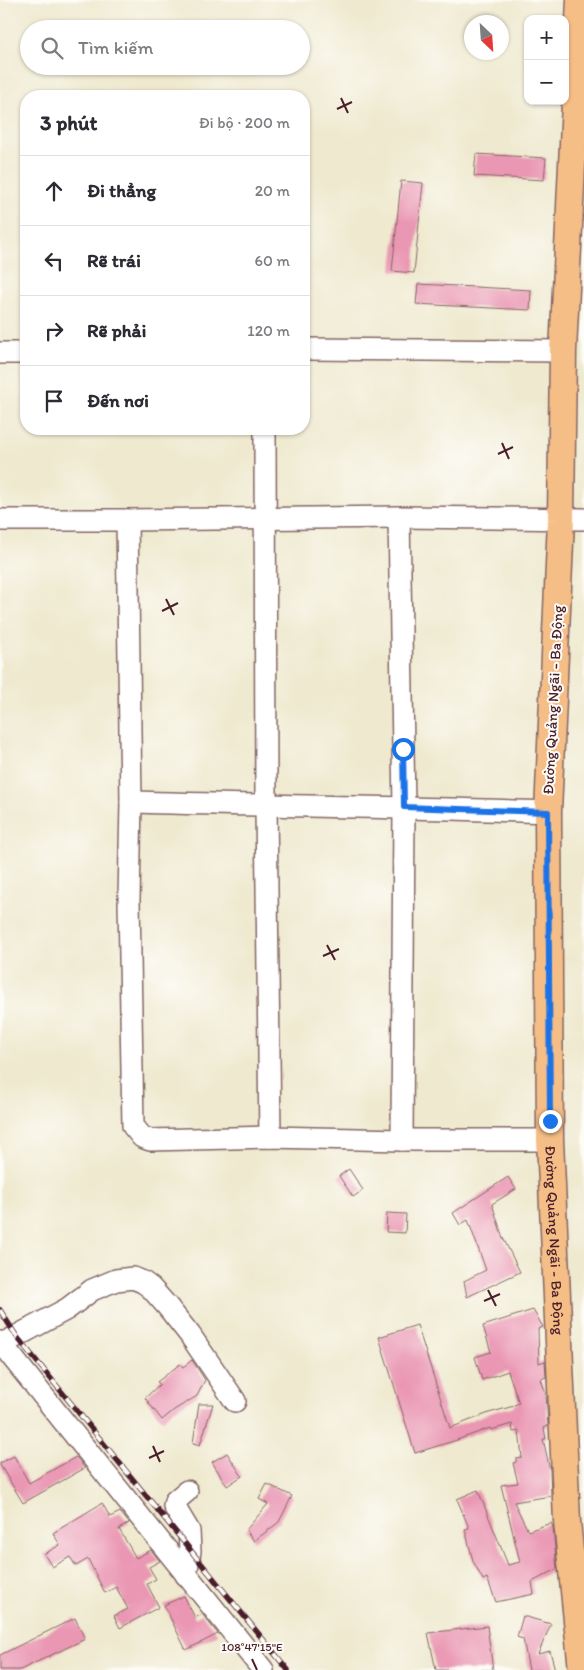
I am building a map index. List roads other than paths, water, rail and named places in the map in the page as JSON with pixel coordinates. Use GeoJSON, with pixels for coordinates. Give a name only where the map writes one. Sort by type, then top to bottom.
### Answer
{"type":"FeatureCollection","features":[{"type":"Feature","properties":{"kind":"main road","name":"Đường Quảng Ngãi - Ba Động"},"geometry":{"type":"LineString","coordinates":[[580,0],[563,351],[572,519],[548,812],[550,1140],[567,1521],[582,1670]]}},
{"type":"Feature","properties":{"kind":"street"},"geometry":{"type":"LineString","coordinates":[[310,349],[563,351]]}},
{"type":"Feature","properties":{"kind":"street"},"geometry":{"type":"LineString","coordinates":[[0,353],[20,353]]}},
{"type":"Feature","properties":{"kind":"street"},"geometry":{"type":"LineString","coordinates":[[265,435],[266,806],[270,1137]]}},
{"type":"Feature","properties":{"kind":"street"},"geometry":{"type":"LineString","coordinates":[[0,520],[399,517],[572,519]]}},
{"type":"Feature","properties":{"kind":"street"},"geometry":{"type":"LineString","coordinates":[[399,517],[404,807],[402,1140]]}},
{"type":"Feature","properties":{"kind":"street"},"geometry":{"type":"LineString","coordinates":[[127,520],[133,1126],[142,1137],[150,1140],[270,1137],[402,1140],[550,1140]]}},
{"type":"Feature","properties":{"kind":"street"},"geometry":{"type":"LineString","coordinates":[[131,802],[266,806],[404,807],[548,812]]}},
{"type":"Feature","properties":{"kind":"street"},"geometry":{"type":"LineString","coordinates":[[234,1402],[190,1335],[167,1306],[143,1282],[133,1278],[116,1280],[92,1290],[67,1309],[3,1350],[263,1670]]}},
{"type":"Feature","properties":{"kind":"street"},"geometry":{"type":"LineString","coordinates":[[186,1575],[190,1551],[189,1531],[174,1506],[175,1501],[187,1491]]}},
{"type":"Feature","properties":{"kind":"railway"},"geometry":{"type":"LineString","coordinates":[[0,1310],[17,1337],[288,1670]]}}]}
